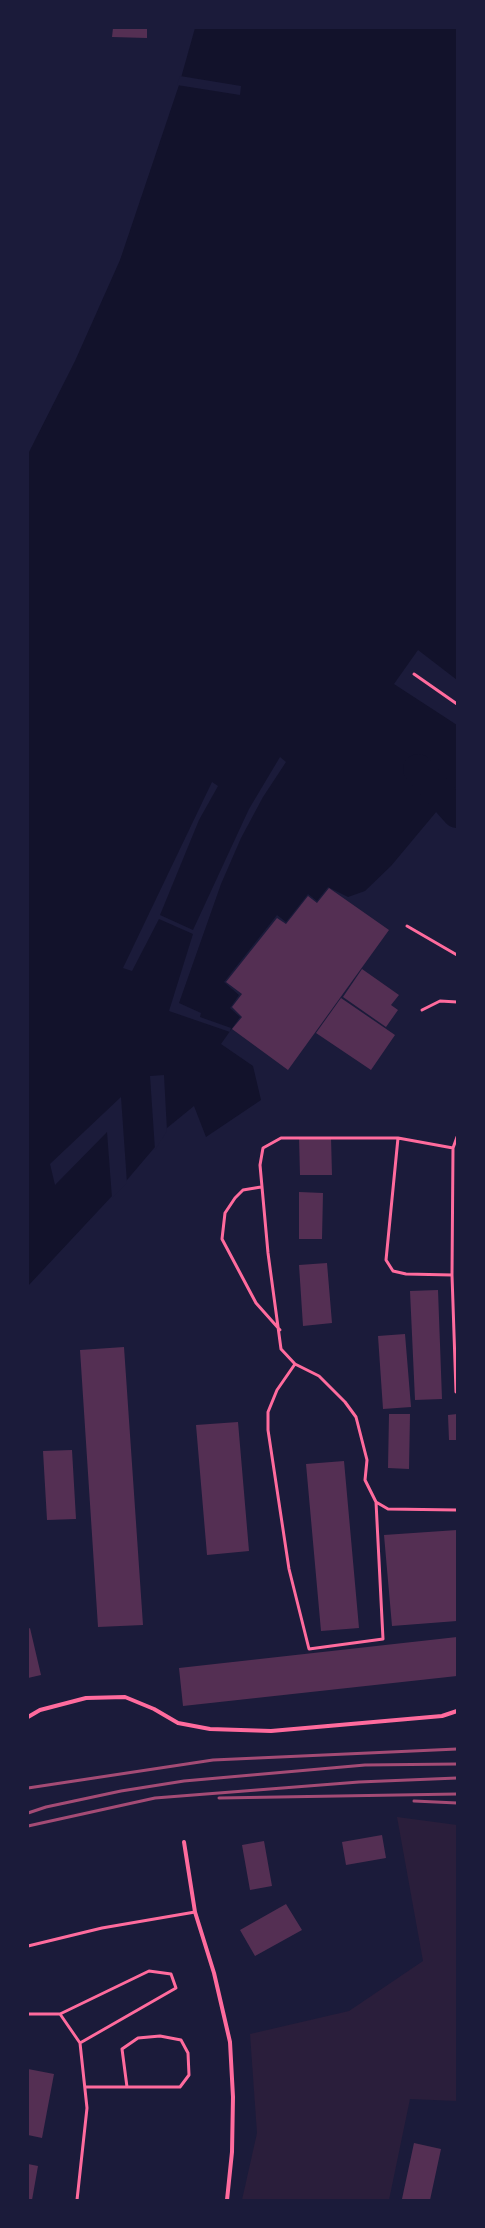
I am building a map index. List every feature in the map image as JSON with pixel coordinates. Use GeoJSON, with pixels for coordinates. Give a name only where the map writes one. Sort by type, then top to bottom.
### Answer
{"type":"FeatureCollection","features":[{"type":"Feature","properties":{"kind":"street"},"geometry":{"type":"LineString","coordinates":[[28,1717],[40,1710],[86,1698],[118,1697],[126,1697],[147,1706],[178,1723],[210,1729],[271,1731],[442,1716],[457,1711]]}},
{"type":"Feature","properties":{"kind":"street"},"geometry":{"type":"LineString","coordinates":[[184,1842],[194,1912],[214,1974],[230,2042],[234,2097],[232,2152],[227,2200]]}},
{"type":"Feature","properties":{"kind":"lane"},"geometry":{"type":"LineString","coordinates":[[414,674],[457,704]]}},
{"type":"Feature","properties":{"kind":"lane"},"geometry":{"type":"LineString","coordinates":[[407,926],[457,955]]}},
{"type":"Feature","properties":{"kind":"lane"},"geometry":{"type":"LineString","coordinates":[[422,1010],[440,1001],[457,1002]]}},
{"type":"Feature","properties":{"kind":"lane"},"geometry":{"type":"LineString","coordinates":[[456,1392],[452,1275],[453,1148],[457,1137]]}},
{"type":"Feature","properties":{"kind":"lane"},"geometry":{"type":"LineString","coordinates":[[295,1364],[278,1390],[268,1412],[268,1430],[289,1569],[309,1648],[383,1639],[376,1502],[364,1480],[367,1460],[356,1417],[319,1376],[295,1364],[281,1349],[280,1330],[268,1253],[260,1165],[263,1148],[281,1138],[398,1138],[453,1148]]}},
{"type":"Feature","properties":{"kind":"lane"},"geometry":{"type":"LineString","coordinates":[[398,1138],[386,1260],[393,1270],[406,1274],[452,1275]]}},
{"type":"Feature","properties":{"kind":"lane"},"geometry":{"type":"LineString","coordinates":[[261,1187],[243,1190],[235,1198],[225,1213],[222,1239],[256,1303],[280,1330]]}},
{"type":"Feature","properties":{"kind":"lane"},"geometry":{"type":"LineString","coordinates":[[376,1502],[388,1510],[457,1510]]}},
{"type":"Feature","properties":{"kind":"lane"},"geometry":{"type":"LineString","coordinates":[[28,1946],[102,1928],[194,1912]]}},
{"type":"Feature","properties":{"kind":"lane"},"geometry":{"type":"LineString","coordinates":[[28,2014],[60,2014],[149,1971],[170,1974],[176,1988],[80,2044]]}},
{"type":"Feature","properties":{"kind":"lane"},"geometry":{"type":"LineString","coordinates":[[60,2014],[80,2044],[87,2108],[77,2200]]}},
{"type":"Feature","properties":{"kind":"lane"},"geometry":{"type":"LineString","coordinates":[[85,2087],[127,2087],[180,2087],[189,2075],[188,2053],[182,2040],[160,2036],[138,2038],[122,2049],[127,2087]]}},
{"type":"Feature","properties":{"kind":"shaded area"},"geometry":{"type":"Polygon","coordinates":[[[195,28],[457,28],[457,787],[391,866],[365,891],[348,897],[328,887],[317,901],[308,894],[286,922],[277,915],[224,982],[239,995],[230,1008],[240,1017],[221,1044],[253,1066],[261,1100],[206,1137],[194,1106],[167,1128],[155,1147],[127,1180],[28,1286],[28,454],[75,361],[120,260],[179,85],[195,28]]]}},
{"type":"Feature","properties":{"kind":"shaded area"},"geometry":{"type":"Polygon","coordinates":[[[397,1817],[457,1825],[457,2101],[410,2099],[389,2200],[242,2200],[257,2133],[250,2034],[349,2011],[423,1961],[397,1817]]]}},
{"type":"Feature","properties":{"kind":"pier"},"geometry":{"type":"Polygon","coordinates":[[[180,76],[241,86],[240,95],[177,85],[180,76]]]}},
{"type":"Feature","properties":{"kind":"pier"},"geometry":{"type":"Polygon","coordinates":[[[418,650],[457,680],[457,725],[394,684],[418,650]]]}},
{"type":"Feature","properties":{"kind":"pier"},"geometry":{"type":"Polygon","coordinates":[[[280,757],[286,762],[263,797],[241,838],[221,884],[179,1003],[201,1013],[200,1017],[231,1028],[230,1032],[169,1011],[193,934],[159,919],[132,971],[123,968],[212,782],[218,786],[199,820],[160,915],[193,930],[249,809],[280,757]]]}},
{"type":"Feature","properties":{"kind":"pier"},"geometry":{"type":"Polygon","coordinates":[[[164,1075],[167,1131],[155,1150],[150,1076],[164,1075]]]}},
{"type":"Feature","properties":{"kind":"pier"},"geometry":{"type":"Polygon","coordinates":[[[121,1097],[127,1183],[112,1198],[107,1132],[55,1185],[50,1164],[121,1097]]]}},
{"type":"Feature","properties":{"kind":"building"},"geometry":{"type":"Polygon","coordinates":[[[113,28],[147,28],[147,38],[112,37],[113,28]]]}},
{"type":"Feature","properties":{"kind":"building"},"geometry":{"type":"Polygon","coordinates":[[[329,888],[389,930],[288,1070],[232,1029],[242,1017],[232,1007],[242,994],[226,982],[277,918],[286,924],[308,896],[317,903],[329,888]]]}},
{"type":"Feature","properties":{"kind":"building"},"geometry":{"type":"Polygon","coordinates":[[[362,969],[399,995],[391,1005],[398,1010],[386,1027],[343,997],[362,969]]]}},
{"type":"Feature","properties":{"kind":"building"},"geometry":{"type":"Polygon","coordinates":[[[341,998],[395,1035],[371,1070],[316,1033],[341,998]]]}},
{"type":"Feature","properties":{"kind":"building"},"geometry":{"type":"Polygon","coordinates":[[[299,1137],[331,1137],[332,1175],[300,1175],[299,1137]]]}},
{"type":"Feature","properties":{"kind":"building"},"geometry":{"type":"Polygon","coordinates":[[[299,1192],[323,1193],[322,1239],[299,1239],[299,1192]]]}},
{"type":"Feature","properties":{"kind":"building"},"geometry":{"type":"Polygon","coordinates":[[[327,1263],[332,1323],[303,1326],[299,1265],[327,1263]]]}},
{"type":"Feature","properties":{"kind":"building"},"geometry":{"type":"Polygon","coordinates":[[[438,1290],[442,1399],[415,1400],[410,1291],[438,1290]]]}},
{"type":"Feature","properties":{"kind":"building"},"geometry":{"type":"Polygon","coordinates":[[[405,1334],[411,1407],[383,1409],[378,1336],[405,1334]]]}},
{"type":"Feature","properties":{"kind":"building"},"geometry":{"type":"Polygon","coordinates":[[[124,1347],[143,1625],[98,1627],[80,1350],[124,1347]]]}},
{"type":"Feature","properties":{"kind":"building"},"geometry":{"type":"Polygon","coordinates":[[[389,1414],[410,1414],[409,1469],[388,1468],[389,1414]]]}},
{"type":"Feature","properties":{"kind":"building"},"geometry":{"type":"Polygon","coordinates":[[[457,1414],[457,1440],[449,1440],[448,1415],[457,1414]]]}},
{"type":"Feature","properties":{"kind":"building"},"geometry":{"type":"Polygon","coordinates":[[[238,1422],[249,1551],[207,1555],[196,1425],[238,1422]]]}},
{"type":"Feature","properties":{"kind":"building"},"geometry":{"type":"Polygon","coordinates":[[[72,1450],[76,1519],[47,1520],[43,1451],[72,1450]]]}},
{"type":"Feature","properties":{"kind":"building"},"geometry":{"type":"Polygon","coordinates":[[[344,1461],[359,1628],[321,1631],[306,1464],[344,1461]]]}},
{"type":"Feature","properties":{"kind":"building"},"geometry":{"type":"Polygon","coordinates":[[[457,1530],[457,1621],[392,1626],[384,1535],[457,1530]]]}},
{"type":"Feature","properties":{"kind":"building"},"geometry":{"type":"Polygon","coordinates":[[[30,1628],[41,1675],[28,1678],[28,1629],[30,1628]]]}},
{"type":"Feature","properties":{"kind":"building"},"geometry":{"type":"Polygon","coordinates":[[[457,1637],[457,1676],[183,1706],[179,1668],[457,1637]]]}},
{"type":"Feature","properties":{"kind":"building"},"geometry":{"type":"Polygon","coordinates":[[[382,1835],[386,1858],[346,1865],[342,1842],[382,1835]]]}},
{"type":"Feature","properties":{"kind":"building"},"geometry":{"type":"Polygon","coordinates":[[[264,1841],[272,1886],[250,1890],[242,1845],[264,1841]]]}},
{"type":"Feature","properties":{"kind":"building"},"geometry":{"type":"Polygon","coordinates":[[[286,1904],[302,1930],[255,1956],[240,1930],[286,1904]]]}},
{"type":"Feature","properties":{"kind":"building"},"geometry":{"type":"Polygon","coordinates":[[[28,2069],[54,2074],[42,2138],[28,2135],[28,2069]]]}},
{"type":"Feature","properties":{"kind":"building"},"geometry":{"type":"Polygon","coordinates":[[[414,2143],[441,2149],[430,2200],[402,2199],[414,2143]]]}},
{"type":"Feature","properties":{"kind":"building"},"geometry":{"type":"Polygon","coordinates":[[[28,2164],[38,2166],[32,2200],[28,2200],[28,2164]]]}},
{"type":"Feature","properties":{"kind":"waterway"},"geometry":{"type":"LineString","coordinates":[[418,769],[457,813]]}},
{"type":"Feature","properties":{"kind":"railway"},"geometry":{"type":"LineString","coordinates":[[28,1788],[213,1760],[457,1749]]}},
{"type":"Feature","properties":{"kind":"railway"},"geometry":{"type":"LineString","coordinates":[[28,1813],[46,1807],[121,1791],[184,1781],[365,1765],[457,1764]]}},
{"type":"Feature","properties":{"kind":"railway"},"geometry":{"type":"LineString","coordinates":[[28,1826],[155,1798],[359,1782],[457,1778]]}},
{"type":"Feature","properties":{"kind":"railway"},"geometry":{"type":"LineString","coordinates":[[219,1798],[457,1794]]}},
{"type":"Feature","properties":{"kind":"railway"},"geometry":{"type":"LineString","coordinates":[[414,1801],[457,1803]]}}]}
